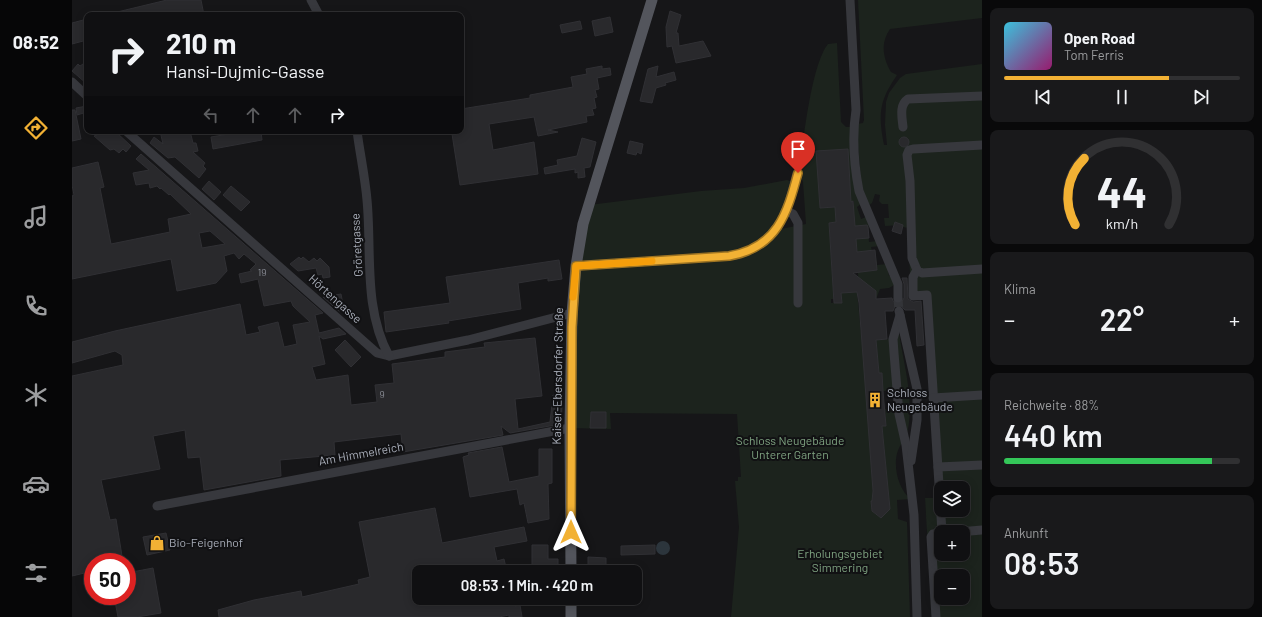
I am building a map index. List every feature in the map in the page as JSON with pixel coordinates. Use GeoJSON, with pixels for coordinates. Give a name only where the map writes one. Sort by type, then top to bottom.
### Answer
{"type":"FeatureCollection","features":[{"type":"Feature","properties":{"kind":"main road","name":"Kaiser-Ebersdorfer Straße"},"geometry":{"type":"LineString","coordinates":[[571,565],[570,428],[572,313],[576,266],[583,224],[652,0]]}},
{"type":"Feature","properties":{"kind":"main road"},"geometry":{"type":"LineString","coordinates":[[571,605],[571,617]]}},
{"type":"Feature","properties":{"kind":"street"},"geometry":{"type":"LineString","coordinates":[[311,0],[317,12]]}},
{"type":"Feature","properties":{"kind":"street"},"geometry":{"type":"LineString","coordinates":[[850,0],[856,110],[853,126],[859,191],[898,284],[898,298]]}},
{"type":"Feature","properties":{"kind":"street"},"geometry":{"type":"LineString","coordinates":[[72,82],[84,93]]}},
{"type":"Feature","properties":{"kind":"street"},"geometry":{"type":"LineString","coordinates":[[903,127],[902,106],[904,101],[908,99],[982,96]]}},
{"type":"Feature","properties":{"kind":"street","name":"Hörtengasse"},"geometry":{"type":"LineString","coordinates":[[129,134],[378,353],[389,356]]}},
{"type":"Feature","properties":{"kind":"street","name":"Gröretgasse"},"geometry":{"type":"LineString","coordinates":[[357,134],[367,200],[373,311],[380,339],[389,356]]}},
{"type":"Feature","properties":{"kind":"street"},"geometry":{"type":"LineString","coordinates":[[982,145],[909,150],[907,156],[910,181],[912,258],[917,270],[922,273],[982,269]]}},
{"type":"Feature","properties":{"kind":"street"},"geometry":{"type":"LineString","coordinates":[[576,266],[733,255],[754,247],[771,237],[787,211],[798,173]]}},
{"type":"Feature","properties":{"kind":"street"},"geometry":{"type":"LineString","coordinates":[[787,211],[794,214],[798,223],[798,303]]}},
{"type":"Feature","properties":{"kind":"street"},"geometry":{"type":"LineString","coordinates":[[917,270],[913,277],[913,296],[927,295],[941,525]]}},
{"type":"Feature","properties":{"kind":"street"},"geometry":{"type":"LineString","coordinates":[[389,356],[468,340],[572,313]]}},
{"type":"Feature","properties":{"kind":"street"},"geometry":{"type":"LineString","coordinates":[[909,469],[916,436],[917,389],[899,313],[893,339],[899,414],[909,469],[914,514],[917,617]]}},
{"type":"Feature","properties":{"kind":"street"},"geometry":{"type":"LineString","coordinates":[[933,398],[982,395]]}},
{"type":"Feature","properties":{"kind":"street","name":"Am Himmelreich"},"geometry":{"type":"LineString","coordinates":[[157,506],[570,428]]}},
{"type":"Feature","properties":{"kind":"street"},"geometry":{"type":"LineString","coordinates":[[938,468],[982,465]]}},
{"type":"Feature","properties":{"kind":"street"},"geometry":{"type":"LineString","coordinates":[[970,531],[982,530]]}},
{"type":"Feature","properties":{"kind":"street"},"geometry":{"type":"LineString","coordinates":[[934,534],[931,537],[936,617]]}},
{"type":"Feature","properties":{"kind":"green space"},"geometry":{"type":"Polygon","coordinates":[[[858,0],[982,0],[982,18],[890,29],[885,40],[884,50],[886,61],[891,72],[897,75],[883,100],[881,125],[884,145],[887,145],[885,125],[886,102],[889,93],[900,78],[906,74],[982,64],[982,617],[932,617],[925,498],[934,498],[934,517],[970,517],[970,481],[936,481],[924,296],[911,297],[908,228],[903,227],[903,225],[885,226],[884,218],[889,218],[888,204],[882,204],[879,201],[880,195],[875,194],[872,203],[869,205],[862,191],[856,124],[863,123],[858,0]]]}},
{"type":"Feature","properties":{"kind":"green space"},"geometry":{"type":"Polygon","coordinates":[[[837,43],[841,122],[846,127],[851,127],[861,204],[857,207],[861,219],[866,217],[869,225],[869,242],[877,241],[880,246],[871,247],[872,251],[875,250],[877,265],[887,264],[889,276],[893,275],[896,284],[889,288],[880,289],[876,299],[875,291],[866,283],[859,289],[854,213],[836,222],[829,223],[834,299],[831,299],[831,303],[842,302],[841,293],[857,292],[865,374],[873,491],[871,501],[872,511],[881,518],[890,509],[882,426],[886,426],[885,409],[896,409],[903,442],[897,455],[896,472],[898,480],[906,494],[911,499],[897,500],[898,519],[907,522],[910,617],[731,617],[739,527],[735,481],[738,481],[738,477],[741,477],[737,414],[610,413],[611,429],[570,428],[572,313],[589,205],[701,191],[744,188],[787,180],[792,182],[780,218],[781,229],[806,224],[803,182],[799,173],[812,86],[822,54],[828,44],[837,43]],[[817,151],[820,208],[854,206],[854,201],[851,202],[817,151]]]}},
{"type":"Feature","properties":{"kind":"green space"},"geometry":{"type":"Polygon","coordinates":[[[899,333],[908,386],[910,412],[906,438],[901,413],[895,337],[899,333]]]}},
{"type":"Feature","properties":{"kind":"green space"},"geometry":{"type":"Polygon","coordinates":[[[890,339],[894,390],[883,391],[882,374],[879,373],[876,340],[890,339]]]}},
{"type":"Feature","properties":{"kind":"shaded area"},"geometry":{"type":"Polygon","coordinates":[[[663,541],[668,543],[670,548],[668,553],[663,555],[658,553],[656,548],[658,543],[663,541]]]}},
{"type":"Feature","properties":{"kind":"building"},"geometry":{"type":"Polygon","coordinates":[[[167,0],[201,0],[203,12],[117,12],[167,0]]]}},
{"type":"Feature","properties":{"kind":"building"},"geometry":{"type":"Polygon","coordinates":[[[670,11],[681,15],[676,33],[678,33],[679,46],[703,41],[711,56],[676,63],[672,46],[667,47],[666,27],[670,11]]]}},
{"type":"Feature","properties":{"kind":"building"},"geometry":{"type":"Polygon","coordinates":[[[610,17],[613,32],[595,36],[592,21],[610,17]]]}},
{"type":"Feature","properties":{"kind":"building"},"geometry":{"type":"Polygon","coordinates":[[[84,20],[84,41],[72,44],[72,23],[84,20]]]}},
{"type":"Feature","properties":{"kind":"building"},"geometry":{"type":"Polygon","coordinates":[[[580,21],[582,29],[562,33],[560,25],[580,21]]]}},
{"type":"Feature","properties":{"kind":"building"},"geometry":{"type":"Polygon","coordinates":[[[78,64],[80,66],[83,64],[84,81],[72,71],[78,64]]]}},
{"type":"Feature","properties":{"kind":"building"},"geometry":{"type":"Polygon","coordinates":[[[602,66],[602,69],[610,68],[611,75],[597,78],[599,89],[595,90],[597,97],[594,98],[596,108],[592,109],[594,115],[586,116],[587,122],[548,130],[558,132],[538,136],[534,117],[489,124],[493,150],[534,142],[538,174],[460,185],[452,134],[464,134],[464,109],[530,98],[530,95],[573,87],[571,77],[587,74],[586,69],[602,66]]]}},
{"type":"Feature","properties":{"kind":"building"},"geometry":{"type":"Polygon","coordinates":[[[658,66],[656,77],[674,72],[676,80],[665,83],[666,85],[656,88],[652,103],[640,101],[648,69],[658,66]]]}},
{"type":"Feature","properties":{"kind":"building"},"geometry":{"type":"Polygon","coordinates":[[[84,107],[84,113],[77,115],[76,108],[84,107]]]}},
{"type":"Feature","properties":{"kind":"building"},"geometry":{"type":"Polygon","coordinates":[[[72,110],[75,110],[81,139],[72,141],[72,110]]]}},
{"type":"Feature","properties":{"kind":"building"},"geometry":{"type":"Polygon","coordinates":[[[99,134],[118,134],[131,146],[126,152],[123,149],[119,153],[114,149],[110,150],[94,136],[99,134]]]}},
{"type":"Feature","properties":{"kind":"building"},"geometry":{"type":"Polygon","coordinates":[[[161,134],[191,134],[193,143],[196,143],[198,151],[193,152],[205,163],[203,166],[206,169],[199,178],[175,157],[168,158],[150,143],[154,137],[163,144],[161,134]]]}},
{"type":"Feature","properties":{"kind":"building"},"geometry":{"type":"Polygon","coordinates":[[[228,134],[261,134],[262,140],[213,149],[211,137],[228,134]]]}},
{"type":"Feature","properties":{"kind":"building"},"geometry":{"type":"Polygon","coordinates":[[[902,137],[906,137],[908,138],[908,146],[902,147],[899,144],[899,140],[902,137]]]}},
{"type":"Feature","properties":{"kind":"building"},"geometry":{"type":"Polygon","coordinates":[[[582,138],[596,142],[590,167],[584,168],[585,177],[578,178],[578,172],[575,173],[575,169],[545,174],[544,168],[558,165],[557,160],[577,156],[582,138]]]}},
{"type":"Feature","properties":{"kind":"building"},"geometry":{"type":"Polygon","coordinates":[[[630,141],[643,144],[641,154],[637,152],[636,155],[627,153],[630,141]]]}},
{"type":"Feature","properties":{"kind":"building"},"geometry":{"type":"Polygon","coordinates":[[[848,149],[851,202],[853,201],[855,226],[867,225],[869,238],[856,239],[857,252],[875,250],[877,270],[853,273],[876,291],[876,299],[892,298],[893,301],[898,304],[901,303],[904,298],[904,284],[902,278],[907,278],[908,299],[913,302],[921,301],[924,345],[917,346],[915,310],[905,310],[900,305],[895,306],[893,311],[885,311],[887,339],[876,340],[879,373],[882,373],[886,426],[882,426],[890,509],[881,518],[872,511],[871,501],[873,491],[857,292],[841,293],[842,303],[834,303],[829,223],[836,222],[835,207],[820,208],[816,151],[848,149]]]}},
{"type":"Feature","properties":{"kind":"building"},"geometry":{"type":"Polygon","coordinates":[[[141,154],[323,313],[315,315],[319,333],[339,328],[346,334],[323,339],[319,336],[325,364],[312,367],[316,380],[348,375],[351,405],[377,402],[375,385],[394,383],[392,364],[445,357],[445,352],[485,347],[484,343],[535,338],[542,396],[515,399],[518,429],[550,422],[553,395],[559,396],[559,405],[562,405],[561,424],[510,433],[501,426],[503,435],[403,452],[401,434],[334,442],[335,455],[280,460],[281,476],[204,490],[200,457],[188,458],[185,430],[153,436],[160,469],[101,480],[110,520],[116,519],[122,553],[84,553],[84,573],[72,576],[72,376],[123,365],[122,355],[115,351],[72,363],[72,342],[115,331],[240,304],[246,335],[260,332],[258,327],[278,322],[284,347],[297,344],[293,325],[310,322],[293,306],[291,301],[264,306],[258,279],[241,283],[239,274],[252,271],[250,270],[256,264],[244,254],[239,259],[234,253],[224,256],[227,271],[216,283],[177,291],[171,259],[72,279],[72,196],[74,195],[72,185],[72,168],[98,162],[104,187],[100,188],[111,244],[170,232],[168,219],[191,214],[170,194],[169,195],[161,188],[160,189],[157,186],[150,188],[149,183],[136,185],[133,173],[149,170],[136,159],[141,154]],[[210,231],[199,233],[202,248],[225,244],[210,231]]]}},
{"type":"Feature","properties":{"kind":"building"},"geometry":{"type":"Polygon","coordinates":[[[209,181],[221,192],[214,200],[202,189],[209,181]]]}},
{"type":"Feature","properties":{"kind":"building"},"geometry":{"type":"Polygon","coordinates":[[[231,186],[250,202],[241,211],[223,195],[231,186]]]}},
{"type":"Feature","properties":{"kind":"building"},"geometry":{"type":"Polygon","coordinates":[[[895,222],[903,225],[901,234],[892,231],[895,222]]]}},
{"type":"Feature","properties":{"kind":"building"},"geometry":{"type":"Polygon","coordinates":[[[299,257],[301,259],[303,257],[309,262],[314,258],[317,261],[320,258],[329,267],[330,277],[323,278],[322,274],[318,275],[316,268],[298,271],[290,264],[299,257]]]}},
{"type":"Feature","properties":{"kind":"building"},"geometry":{"type":"Polygon","coordinates":[[[559,260],[562,279],[548,281],[548,278],[518,283],[521,309],[448,321],[449,323],[386,332],[384,312],[450,303],[446,277],[559,260]]]}},
{"type":"Feature","properties":{"kind":"building"},"geometry":{"type":"Polygon","coordinates":[[[341,294],[344,310],[339,311],[323,297],[341,294]]]}},
{"type":"Feature","properties":{"kind":"building"},"geometry":{"type":"Polygon","coordinates":[[[345,340],[361,357],[351,367],[335,350],[345,340]]]}},
{"type":"Feature","properties":{"kind":"building"},"geometry":{"type":"Polygon","coordinates":[[[591,412],[606,412],[606,428],[590,428],[591,412]]]}},
{"type":"Feature","properties":{"kind":"building"},"geometry":{"type":"Polygon","coordinates":[[[502,447],[509,482],[539,476],[539,449],[552,449],[552,483],[548,484],[549,519],[528,523],[524,503],[520,505],[517,489],[470,497],[463,457],[469,455],[468,453],[502,447]]]}},
{"type":"Feature","properties":{"kind":"building"},"geometry":{"type":"Polygon","coordinates":[[[435,508],[442,543],[524,527],[527,541],[494,547],[497,561],[504,559],[505,565],[412,565],[412,605],[520,605],[522,617],[509,617],[509,615],[499,617],[219,617],[218,610],[254,600],[301,591],[302,597],[359,584],[358,580],[370,577],[359,522],[435,508]]]}},
{"type":"Feature","properties":{"kind":"building","name":"Bio-Feigenhof"},"geometry":{"type":"Polygon","coordinates":[[[166,533],[170,550],[147,555],[143,537],[166,533]]]}},
{"type":"Feature","properties":{"kind":"building"},"geometry":{"type":"Polygon","coordinates":[[[532,545],[548,545],[548,559],[558,559],[558,565],[532,565],[532,545]]]}},
{"type":"Feature","properties":{"kind":"building"},"geometry":{"type":"Polygon","coordinates":[[[655,545],[655,554],[621,555],[621,546],[655,545]]]}},
{"type":"Feature","properties":{"kind":"building"},"geometry":{"type":"Polygon","coordinates":[[[588,557],[606,558],[606,565],[588,565],[588,557]]]}},
{"type":"Feature","properties":{"kind":"building"},"geometry":{"type":"Polygon","coordinates":[[[153,568],[161,613],[137,617],[118,617],[116,605],[136,605],[136,571],[153,568]]]}},
{"type":"Feature","properties":{"kind":"tunnel"},"geometry":{"type":"LineString","coordinates":[[898,298],[899,311]]}},
{"type":"Feature","properties":{"kind":"slow traffic"},"geometry":{"type":"LineString","coordinates":[[573,297],[576,266],[652,261]]}},
{"type":"Feature","properties":{"kind":"place","name":"Schloss Neugebäude"},"geometry":{"type":"Point","coordinates":[875,400]}},
{"type":"Feature","properties":{"kind":"place","name":"Bio-Feigenhof"},"geometry":{"type":"Point","coordinates":[157,543]}},
{"type":"Feature","properties":{"kind":"route"},"geometry":{"type":"LineString","coordinates":[[571,532],[570,428],[573,292],[576,266],[729,256],[745,251],[761,244],[771,237],[776,231],[787,211],[798,173]]}},
{"type":"Feature","properties":{"kind":"park label","name":"Schloss Neugebäude Unterer Garten"},"geometry":{"type":"Point","coordinates":[790,448]}},
{"type":"Feature","properties":{"kind":"park label","name":"Erholungsgebiet Simmering"},"geometry":{"type":"Point","coordinates":[840,561]}}]}
